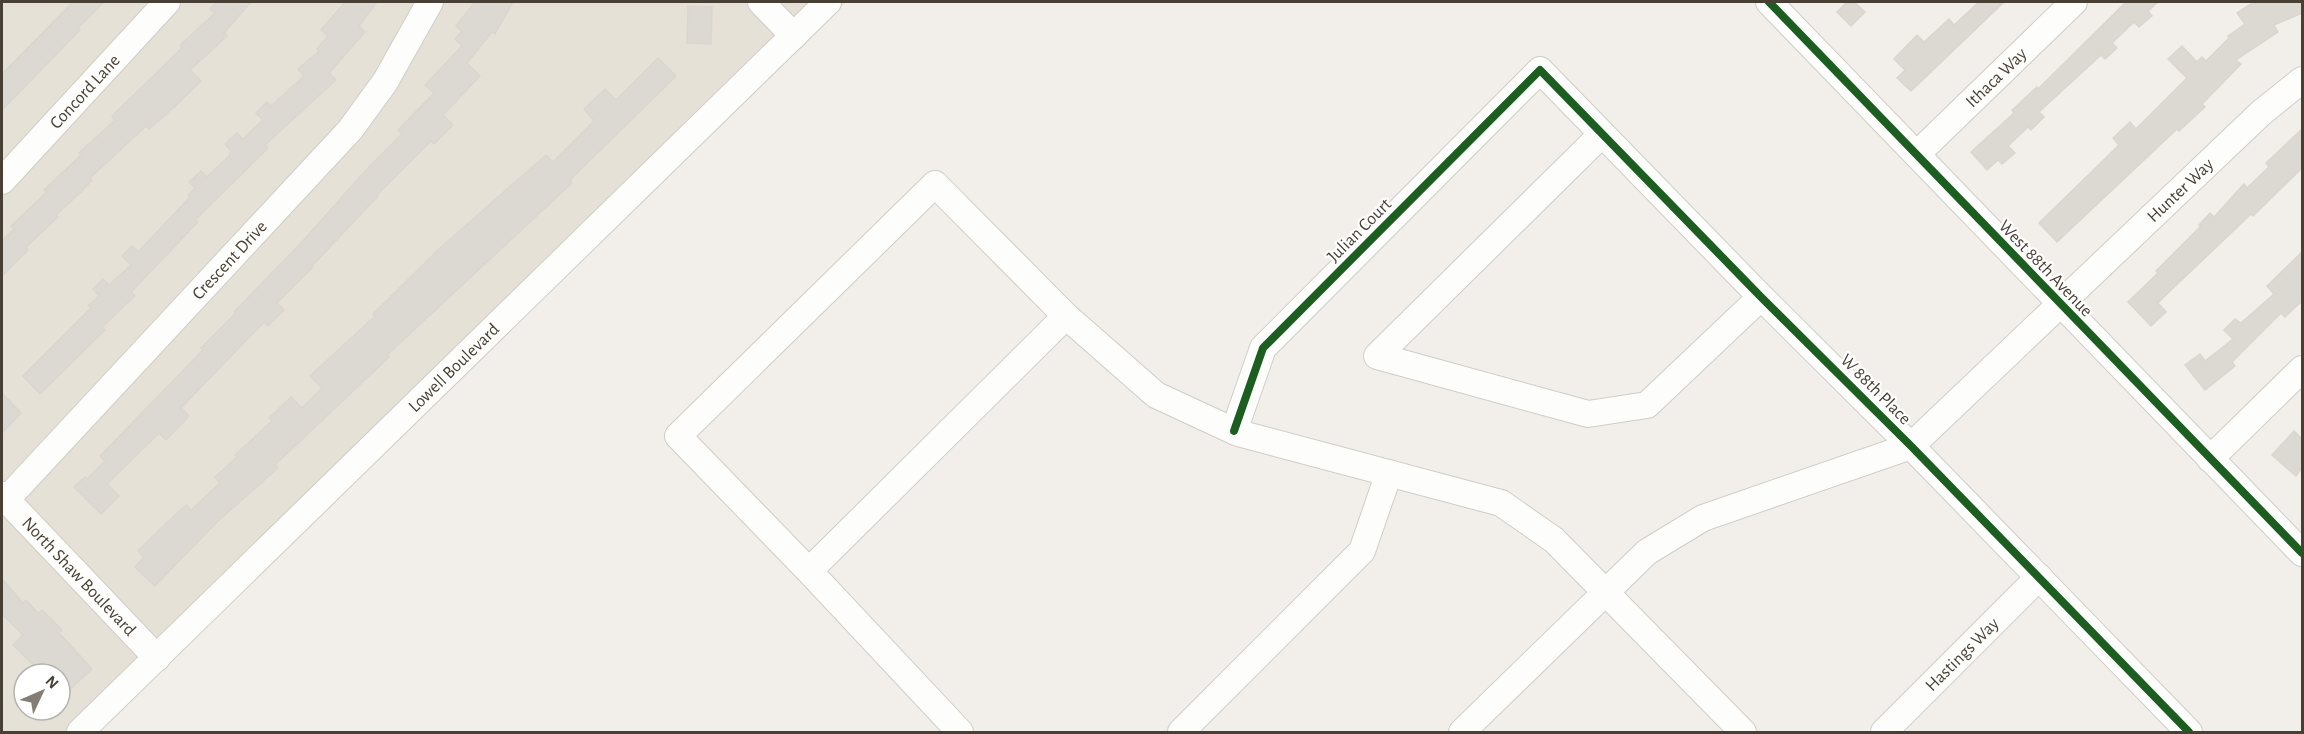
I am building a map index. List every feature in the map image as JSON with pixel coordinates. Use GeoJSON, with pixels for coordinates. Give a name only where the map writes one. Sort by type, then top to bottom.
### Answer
{"type":"FeatureCollection","features":[{"type":"Feature","properties":{"kind":"street","name":"Concord Lane"},"geometry":{"type":"LineString","coordinates":[[2,181],[167,2]]}},
{"type":"Feature","properties":{"kind":"street","name":"Crescent Drive"},"geometry":{"type":"LineString","coordinates":[[4,498],[350,130],[385,81],[430,2]]}},
{"type":"Feature","properties":{"kind":"street"},"geometry":{"type":"LineString","coordinates":[[761,2],[794,36]]}},
{"type":"Feature","properties":{"kind":"street","name":"Lowell Boulevard"},"geometry":{"type":"LineString","coordinates":[[80,732],[828,2]]}},
{"type":"Feature","properties":{"kind":"street","name":"West 88th Avenue"},"geometry":{"type":"LineString","coordinates":[[1770,2],[2302,553]]}},
{"type":"Feature","properties":{"kind":"street","name":"Ithaca Way"},"geometry":{"type":"LineString","coordinates":[[1917,154],[2074,2]]}},
{"type":"Feature","properties":{"kind":"street","name":"W 88th Place"},"geometry":{"type":"LineString","coordinates":[[1540,70],[2189,732]]}},
{"type":"Feature","properties":{"kind":"street","name":"Julian Court"},"geometry":{"type":"LineString","coordinates":[[1234,431],[1263,348],[1540,70]]}},
{"type":"Feature","properties":{"kind":"street","name":"Hunter Way"},"geometry":{"type":"LineString","coordinates":[[1911,446],[2261,113],[2302,80]]}},
{"type":"Feature","properties":{"kind":"street"},"geometry":{"type":"LineString","coordinates":[[1602,134],[1377,356],[1588,414],[1647,405],[1761,297]]}},
{"type":"Feature","properties":{"kind":"street"},"geometry":{"type":"LineString","coordinates":[[960,732],[809,570],[678,436],[936,184],[1066,316],[1156,395],[1234,431],[1501,503],[1554,540],[1743,732]]}},
{"type":"Feature","properties":{"kind":"street"},"geometry":{"type":"LineString","coordinates":[[809,570],[1066,316]]}},
{"type":"Feature","properties":{"kind":"street"},"geometry":{"type":"LineString","coordinates":[[2210,459],[2302,369]]}},
{"type":"Feature","properties":{"kind":"street"},"geometry":{"type":"LineString","coordinates":[[1462,732],[1647,552],[1703,518],[1911,446]]}},
{"type":"Feature","properties":{"kind":"street"},"geometry":{"type":"LineString","coordinates":[[1181,732],[1362,551],[1389,473]]}},
{"type":"Feature","properties":{"kind":"street","name":"North Shaw Boulevard"},"geometry":{"type":"LineString","coordinates":[[4,498],[157,658]]}},
{"type":"Feature","properties":{"kind":"street","name":"Hastings Way"},"geometry":{"type":"LineString","coordinates":[[1884,732],[2039,577]]}},
{"type":"Feature","properties":{"kind":"shaded area"},"geometry":{"type":"Polygon","coordinates":[[[2,2],[846,2],[98,732],[2,732],[2,2]]]}},
{"type":"Feature","properties":{"kind":"building"},"geometry":{"type":"Polygon","coordinates":[[[73,2],[104,2],[2,110],[2,74],[73,2]]]}},
{"type":"Feature","properties":{"kind":"building"},"geometry":{"type":"Polygon","coordinates":[[[217,2],[251,2],[224,33],[227,36],[190,70],[201,81],[149,129],[146,126],[90,178],[92,180],[26,247],[28,250],[2,276],[2,241],[14,229],[11,226],[47,192],[44,190],[81,155],[79,153],[115,120],[112,116],[182,48],[180,45],[215,13],[210,9],[217,2]]]}},
{"type":"Feature","properties":{"kind":"building"},"geometry":{"type":"Polygon","coordinates":[[[345,2],[377,2],[359,26],[365,32],[329,73],[336,80],[265,145],[268,148],[195,220],[198,222],[131,292],[135,296],[102,327],[105,330],[40,394],[23,376],[91,308],[88,306],[99,296],[93,289],[103,279],[109,285],[131,265],[122,256],[132,246],[138,252],[190,197],[188,195],[195,188],[189,182],[201,171],[207,177],[229,156],[231,151],[225,144],[237,133],[243,139],[263,120],[256,113],[267,102],[271,106],[304,76],[298,69],[319,51],[317,49],[328,36],[321,30],[345,2]]]}},
{"type":"Feature","properties":{"kind":"building"},"geometry":{"type":"Polygon","coordinates":[[[475,2],[513,2],[495,34],[492,32],[467,63],[480,76],[443,115],[453,125],[434,144],[431,141],[377,195],[313,267],[277,303],[284,310],[268,326],[264,322],[181,408],[189,416],[166,440],[159,433],[107,484],[119,496],[101,514],[74,487],[85,477],[87,479],[105,461],[100,456],[203,350],[201,348],[235,314],[234,312],[402,134],[398,130],[434,93],[425,85],[462,46],[455,39],[462,31],[456,26],[475,2]]]}},
{"type":"Feature","properties":{"kind":"building"},"geometry":{"type":"Polygon","coordinates":[[[1847,2],[1854,2],[1865,12],[1851,26],[1837,12],[1847,2]]]}},
{"type":"Feature","properties":{"kind":"building"},"geometry":{"type":"Polygon","coordinates":[[[1979,2],[2004,2],[1911,91],[1897,78],[1905,70],[1894,59],[1917,35],[1924,42],[1949,19],[1954,25],[1979,2]]]}},
{"type":"Feature","properties":{"kind":"building"},"geometry":{"type":"Polygon","coordinates":[[[2126,2],[2158,2],[2148,11],[2152,16],[2139,27],[2134,22],[2112,43],[2117,48],[2105,59],[2101,55],[2039,112],[2044,117],[2031,130],[2028,127],[2008,146],[2015,153],[2002,164],[1998,160],[1987,170],[1971,152],[2014,113],[2012,110],[2037,87],[2038,89],[2126,2]]]}},
{"type":"Feature","properties":{"kind":"building"},"geometry":{"type":"Polygon","coordinates":[[[2254,2],[2302,2],[2302,13],[2274,25],[2278,32],[2236,60],[2241,64],[2202,104],[2205,107],[2179,131],[2177,129],[2057,242],[2039,223],[2119,145],[2113,138],[2130,122],[2136,129],[2187,78],[2168,59],[2182,46],[2197,62],[2202,57],[2206,61],[2229,38],[2228,36],[2245,24],[2237,13],[2254,2]]]}},
{"type":"Feature","properties":{"kind":"building"},"geometry":{"type":"Polygon","coordinates":[[[688,6],[712,7],[711,44],[687,43],[688,6]]]}},
{"type":"Feature","properties":{"kind":"building"},"geometry":{"type":"Polygon","coordinates":[[[658,58],[676,76],[570,180],[572,183],[387,355],[389,357],[275,465],[278,468],[219,520],[155,586],[135,567],[144,557],[138,551],[186,505],[191,510],[220,483],[215,477],[272,421],[269,418],[291,397],[302,408],[322,388],[310,376],[375,316],[373,314],[440,248],[546,155],[553,162],[594,121],[584,109],[605,89],[616,100],[658,58]]]}},
{"type":"Feature","properties":{"kind":"building"},"geometry":{"type":"Polygon","coordinates":[[[2302,129],[2302,168],[2158,303],[2166,312],[2151,326],[2128,302],[2158,273],[2156,271],[2201,226],[2199,225],[2210,213],[2214,217],[2244,184],[2247,188],[2269,167],[2266,163],[2302,129]]]}},
{"type":"Feature","properties":{"kind":"building"},"geometry":{"type":"Polygon","coordinates":[[[2302,252],[2302,301],[2285,317],[2281,313],[2232,362],[2235,366],[2205,390],[2185,365],[2200,354],[2205,361],[2233,339],[2224,330],[2235,319],[2241,323],[2274,294],[2267,286],[2302,252]]]}},
{"type":"Feature","properties":{"kind":"building"},"geometry":{"type":"Polygon","coordinates":[[[2,393],[21,413],[2,433],[2,393]]]}},
{"type":"Feature","properties":{"kind":"building"},"geometry":{"type":"Polygon","coordinates":[[[2294,431],[2302,439],[2302,468],[2296,476],[2272,455],[2294,431]]]}},
{"type":"Feature","properties":{"kind":"building"},"geometry":{"type":"Polygon","coordinates":[[[2,579],[23,603],[26,600],[38,613],[42,610],[62,630],[59,633],[92,669],[72,687],[72,662],[31,662],[13,645],[23,635],[2,614],[2,579]]]}},
{"type":"Feature","properties":{"kind":"cycle path"},"geometry":{"type":"LineString","coordinates":[[1769,2],[2302,553]]}},
{"type":"Feature","properties":{"kind":"cycle path"},"geometry":{"type":"LineString","coordinates":[[1234,431],[1263,348],[1540,70],[2189,732]]}}]}
